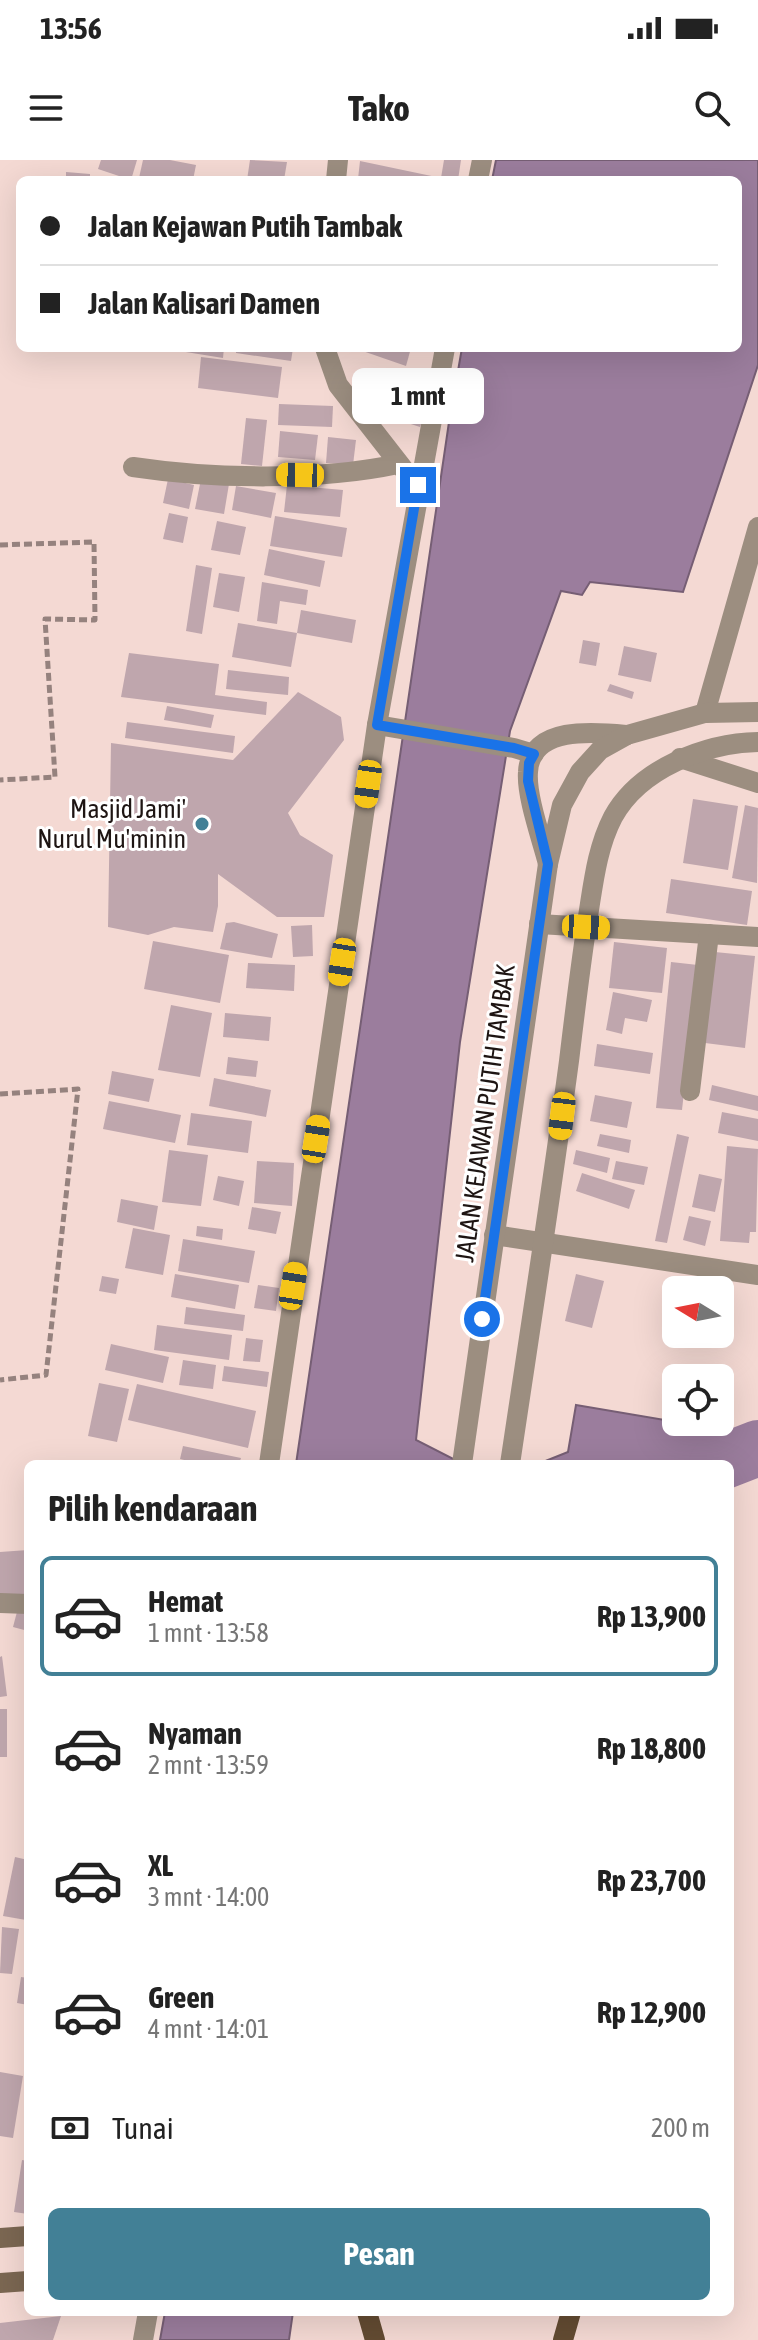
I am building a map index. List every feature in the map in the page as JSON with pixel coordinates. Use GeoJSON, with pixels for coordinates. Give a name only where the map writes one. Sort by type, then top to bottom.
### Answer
{"type":"FeatureCollection","features":[{"type":"Feature","properties":{"kind":"main road"},"geometry":{"type":"LineString","coordinates":[[0,2238],[24,2236]]}},
{"type":"Feature","properties":{"kind":"main road"},"geometry":{"type":"LineString","coordinates":[[0,2283],[24,2281]]}},
{"type":"Feature","properties":{"kind":"main road"},"geometry":{"type":"LineString","coordinates":[[368,2316],[375,2340]]}},
{"type":"Feature","properties":{"kind":"main road"},"geometry":{"type":"LineString","coordinates":[[563,2340],[570,2316]]}},
{"type":"Feature","properties":{"kind":"street"},"geometry":{"type":"LineString","coordinates":[[326,352],[338,385],[398,464],[418,485]]}},
{"type":"Feature","properties":{"kind":"street"},"geometry":{"type":"LineString","coordinates":[[270,1460],[385,726],[418,485],[444,352]]}},
{"type":"Feature","properties":{"kind":"street"},"geometry":{"type":"LineString","coordinates":[[133,467],[172,473],[300,475],[362,472],[398,464]]}},
{"type":"Feature","properties":{"kind":"street"},"geometry":{"type":"LineString","coordinates":[[705,713],[758,527]]}},
{"type":"Feature","properties":{"kind":"street","name":"JALAN KEJAWAN PUTIH TAMBAK"},"geometry":{"type":"LineString","coordinates":[[463,1460],[548,864],[562,805],[580,772],[600,750],[627,735],[705,713],[758,712]]}},
{"type":"Feature","properties":{"kind":"street"},"geometry":{"type":"LineString","coordinates":[[385,726],[524,751]]}},
{"type":"Feature","properties":{"kind":"street","name":"JALAN KEJAWAN PUTIH TAMBAK"},"geometry":{"type":"LineString","coordinates":[[548,864],[524,751],[558,737],[595,732],[627,735]]}},
{"type":"Feature","properties":{"kind":"street"},"geometry":{"type":"LineString","coordinates":[[510,1460],[545,1243],[596,864],[614,815],[633,792],[680,758],[715,747],[758,742]]}},
{"type":"Feature","properties":{"kind":"street"},"geometry":{"type":"LineString","coordinates":[[680,758],[758,783]]}},
{"type":"Feature","properties":{"kind":"street"},"geometry":{"type":"LineString","coordinates":[[539,924],[758,937]]}},
{"type":"Feature","properties":{"kind":"street"},"geometry":{"type":"LineString","coordinates":[[690,1091],[709,934]]}},
{"type":"Feature","properties":{"kind":"street"},"geometry":{"type":"LineString","coordinates":[[494,1235],[758,1275]]}},
{"type":"Feature","properties":{"kind":"street"},"geometry":{"type":"LineString","coordinates":[[0,1603],[24,1604]]}},
{"type":"Feature","properties":{"kind":"street"},"geometry":{"type":"LineString","coordinates":[[143,2340],[147,2316]]}},
{"type":"Feature","properties":{"kind":"path"},"geometry":{"type":"LineString","coordinates":[[0,545],[94,542],[95,605],[95,620],[45,619],[55,777],[0,780]]}},
{"type":"Feature","properties":{"kind":"path"},"geometry":{"type":"LineString","coordinates":[[0,1094],[78,1089],[46,1375],[0,1380]]}},
{"type":"Feature","properties":{"kind":"shaded area"},"geometry":{"type":"Polygon","coordinates":[[[496,160],[758,160],[758,365],[683,592],[590,582],[582,595],[561,591],[510,731],[460,1042],[416,1440],[455,1460],[297,1460],[461,352],[742,352],[742,176],[493,176],[496,160]]]}},
{"type":"Feature","properties":{"kind":"shaded area"},"geometry":{"type":"Polygon","coordinates":[[[576,1405],[662,1420],[662,1436],[723,1436],[721,1460],[548,1460],[568,1452],[576,1405]]]}},
{"type":"Feature","properties":{"kind":"shaded area"},"geometry":{"type":"Polygon","coordinates":[[[164,2316],[292,2316],[289,2340],[160,2340],[164,2316]]]}},
{"type":"Feature","properties":{"kind":"building"},"geometry":{"type":"Polygon","coordinates":[[[101,160],[137,160],[132,176],[119,176],[98,169],[101,160]]]}},
{"type":"Feature","properties":{"kind":"building"},"geometry":{"type":"Polygon","coordinates":[[[143,160],[170,160],[196,165],[194,176],[139,176],[143,160]]]}},
{"type":"Feature","properties":{"kind":"building"},"geometry":{"type":"Polygon","coordinates":[[[250,160],[287,162],[285,176],[248,176],[250,160]]]}},
{"type":"Feature","properties":{"kind":"building"},"geometry":{"type":"Polygon","coordinates":[[[444,160],[461,160],[459,176],[441,176],[444,160]]]}},
{"type":"Feature","properties":{"kind":"building"},"geometry":{"type":"Polygon","coordinates":[[[360,161],[431,176],[358,176],[360,161]]]}},
{"type":"Feature","properties":{"kind":"building"},"geometry":{"type":"Polygon","coordinates":[[[66,172],[90,174],[90,176],[66,176],[66,172]]]}},
{"type":"Feature","properties":{"kind":"building"},"geometry":{"type":"Polygon","coordinates":[[[186,352],[224,352],[223,358],[186,352]]]}},
{"type":"Feature","properties":{"kind":"building"},"geometry":{"type":"Polygon","coordinates":[[[236,352],[292,352],[291,361],[236,352]]]}},
{"type":"Feature","properties":{"kind":"building"},"geometry":{"type":"Polygon","coordinates":[[[366,352],[410,352],[406,366],[366,352]]]}},
{"type":"Feature","properties":{"kind":"building"},"geometry":{"type":"Polygon","coordinates":[[[201,357],[282,367],[278,398],[198,388],[201,357]]]}},
{"type":"Feature","properties":{"kind":"building"},"geometry":{"type":"Polygon","coordinates":[[[391,381],[431,395],[420,427],[380,414],[391,381]]]}},
{"type":"Feature","properties":{"kind":"building"},"geometry":{"type":"Polygon","coordinates":[[[279,404],[333,406],[332,427],[278,425],[279,404]]]}},
{"type":"Feature","properties":{"kind":"building"},"geometry":{"type":"Polygon","coordinates":[[[246,418],[267,420],[262,466],[241,464],[246,418]]]}},
{"type":"Feature","properties":{"kind":"building"},"geometry":{"type":"Polygon","coordinates":[[[280,431],[318,435],[315,460],[278,457],[280,431]]]}},
{"type":"Feature","properties":{"kind":"building"},"geometry":{"type":"Polygon","coordinates":[[[328,437],[356,440],[353,465],[326,463],[328,437]]]}},
{"type":"Feature","properties":{"kind":"building"},"geometry":{"type":"Polygon","coordinates":[[[168,479],[194,485],[189,509],[163,503],[168,479]]]}},
{"type":"Feature","properties":{"kind":"building"},"geometry":{"type":"Polygon","coordinates":[[[201,479],[229,484],[224,514],[195,509],[201,479]]]}},
{"type":"Feature","properties":{"kind":"building"},"geometry":{"type":"Polygon","coordinates":[[[287,485],[343,490],[340,517],[284,512],[287,485]]]}},
{"type":"Feature","properties":{"kind":"building"},"geometry":{"type":"Polygon","coordinates":[[[236,486],[276,493],[271,518],[232,510],[236,486]]]}},
{"type":"Feature","properties":{"kind":"building"},"geometry":{"type":"Polygon","coordinates":[[[169,513],[188,517],[183,543],[163,539],[169,513]]]}},
{"type":"Feature","properties":{"kind":"building"},"geometry":{"type":"Polygon","coordinates":[[[275,516],[347,528],[342,557],[270,546],[275,516]]]}},
{"type":"Feature","properties":{"kind":"building"},"geometry":{"type":"Polygon","coordinates":[[[217,521],[246,527],[240,555],[211,550],[217,521]]]}},
{"type":"Feature","properties":{"kind":"building"},"geometry":{"type":"Polygon","coordinates":[[[269,549],[325,561],[320,587],[264,575],[269,549]]]}},
{"type":"Feature","properties":{"kind":"building"},"geometry":{"type":"Polygon","coordinates":[[[196,565],[212,568],[202,634],[186,631],[196,565]]]}},
{"type":"Feature","properties":{"kind":"building"},"geometry":{"type":"Polygon","coordinates":[[[219,573],[245,577],[239,612],[213,607],[219,573]]]}},
{"type":"Feature","properties":{"kind":"building"},"geometry":{"type":"Polygon","coordinates":[[[262,582],[308,590],[306,605],[280,601],[277,624],[257,621],[262,582]]]}},
{"type":"Feature","properties":{"kind":"building"},"geometry":{"type":"Polygon","coordinates":[[[301,610],[356,620],[352,643],[297,633],[301,610]]]}},
{"type":"Feature","properties":{"kind":"building"},"geometry":{"type":"Polygon","coordinates":[[[238,623],[297,633],[291,667],[232,657],[238,623]]]}},
{"type":"Feature","properties":{"kind":"building"},"geometry":{"type":"Polygon","coordinates":[[[583,640],[600,643],[596,666],[579,663],[583,640]]]}},
{"type":"Feature","properties":{"kind":"building"},"geometry":{"type":"Polygon","coordinates":[[[624,646],[657,653],[651,682],[618,675],[624,646]]]}},
{"type":"Feature","properties":{"kind":"building"},"geometry":{"type":"Polygon","coordinates":[[[129,653],[219,664],[215,695],[267,702],[266,715],[121,697],[129,653]]]}},
{"type":"Feature","properties":{"kind":"building"},"geometry":{"type":"Polygon","coordinates":[[[228,670],[289,677],[288,695],[226,689],[228,670]]]}},
{"type":"Feature","properties":{"kind":"building"},"geometry":{"type":"Polygon","coordinates":[[[610,684],[634,692],[632,699],[607,691],[610,684]]]}},
{"type":"Feature","properties":{"kind":"building","name":"Masjid Jami' Nurul Mu'minin"},"geometry":{"type":"Polygon","coordinates":[[[298,692],[341,717],[344,740],[288,813],[300,835],[333,855],[324,917],[277,917],[218,874],[218,906],[213,932],[174,927],[148,935],[108,927],[111,743],[233,760],[298,692]]]}},
{"type":"Feature","properties":{"kind":"building"},"geometry":{"type":"Polygon","coordinates":[[[167,706],[214,715],[211,728],[164,720],[167,706]]]}},
{"type":"Feature","properties":{"kind":"building"},"geometry":{"type":"Polygon","coordinates":[[[127,722],[235,736],[233,753],[125,738],[127,722]]]}},
{"type":"Feature","properties":{"kind":"building"},"geometry":{"type":"Polygon","coordinates":[[[693,799],[738,806],[728,870],[683,863],[693,799]]]}},
{"type":"Feature","properties":{"kind":"building"},"geometry":{"type":"Polygon","coordinates":[[[745,805],[758,808],[757,883],[732,878],[745,805]]]}},
{"type":"Feature","properties":{"kind":"building"},"geometry":{"type":"Polygon","coordinates":[[[671,879],[752,891],[747,925],[666,913],[671,879]]]}},
{"type":"Feature","properties":{"kind":"building"},"geometry":{"type":"Polygon","coordinates":[[[234,922],[278,934],[272,958],[220,949],[226,923],[234,922]]]}},
{"type":"Feature","properties":{"kind":"building"},"geometry":{"type":"Polygon","coordinates":[[[312,925],[313,956],[293,957],[291,926],[312,925]]]}},
{"type":"Feature","properties":{"kind":"building"},"geometry":{"type":"Polygon","coordinates":[[[153,941],[229,955],[220,1003],[144,989],[153,941]]]}},
{"type":"Feature","properties":{"kind":"building"},"geometry":{"type":"Polygon","coordinates":[[[614,942],[667,948],[662,993],[609,988],[614,942]]]}},
{"type":"Feature","properties":{"kind":"building"},"geometry":{"type":"Polygon","coordinates":[[[715,952],[755,956],[745,1048],[705,1043],[715,952]]]}},
{"type":"Feature","properties":{"kind":"building"},"geometry":{"type":"Polygon","coordinates":[[[671,962],[698,965],[682,1110],[656,1108],[671,962]]]}},
{"type":"Feature","properties":{"kind":"building"},"geometry":{"type":"Polygon","coordinates":[[[248,963],[295,965],[294,991],[246,988],[248,963]]]}},
{"type":"Feature","properties":{"kind":"building"},"geometry":{"type":"Polygon","coordinates":[[[613,992],[652,1000],[647,1022],[625,1018],[622,1034],[606,1030],[613,992]]]}},
{"type":"Feature","properties":{"kind":"building"},"geometry":{"type":"Polygon","coordinates":[[[171,1005],[212,1013],[200,1077],[158,1070],[171,1005]]]}},
{"type":"Feature","properties":{"kind":"building"},"geometry":{"type":"Polygon","coordinates":[[[225,1013],[271,1017],[269,1041],[223,1037],[225,1013]]]}},
{"type":"Feature","properties":{"kind":"building"},"geometry":{"type":"Polygon","coordinates":[[[597,1044],[653,1053],[650,1074],[594,1066],[597,1044]]]}},
{"type":"Feature","properties":{"kind":"building"},"geometry":{"type":"Polygon","coordinates":[[[228,1057],[258,1061],[256,1077],[226,1074],[228,1057]]]}},
{"type":"Feature","properties":{"kind":"building"},"geometry":{"type":"Polygon","coordinates":[[[112,1071],[154,1079],[149,1102],[108,1094],[112,1071]]]}},
{"type":"Feature","properties":{"kind":"building"},"geometry":{"type":"Polygon","coordinates":[[[214,1078],[271,1090],[266,1117],[209,1106],[214,1078]]]}},
{"type":"Feature","properties":{"kind":"building"},"geometry":{"type":"Polygon","coordinates":[[[712,1085],[758,1096],[758,1111],[709,1100],[712,1085]]]}},
{"type":"Feature","properties":{"kind":"building"},"geometry":{"type":"Polygon","coordinates":[[[595,1095],[632,1102],[627,1128],[590,1121],[595,1095]]]}},
{"type":"Feature","properties":{"kind":"building"},"geometry":{"type":"Polygon","coordinates":[[[109,1101],[181,1115],[175,1143],[103,1129],[109,1101]]]}},
{"type":"Feature","properties":{"kind":"building"},"geometry":{"type":"Polygon","coordinates":[[[722,1112],[758,1119],[758,1141],[718,1133],[722,1112]]]}},
{"type":"Feature","properties":{"kind":"building"},"geometry":{"type":"Polygon","coordinates":[[[191,1113],[252,1121],[248,1153],[187,1145],[191,1113]]]}},
{"type":"Feature","properties":{"kind":"building"},"geometry":{"type":"Polygon","coordinates":[[[600,1134],[631,1140],[629,1153],[597,1146],[600,1134]]]}},
{"type":"Feature","properties":{"kind":"building"},"geometry":{"type":"Polygon","coordinates":[[[677,1134],[689,1137],[667,1243],[655,1241],[677,1134]]]}},
{"type":"Feature","properties":{"kind":"building"},"geometry":{"type":"Polygon","coordinates":[[[727,1146],[758,1149],[756,1232],[750,1232],[749,1243],[720,1241],[727,1146]]]}},
{"type":"Feature","properties":{"kind":"building"},"geometry":{"type":"Polygon","coordinates":[[[169,1150],[208,1155],[201,1206],[162,1202],[169,1150]]]}},
{"type":"Feature","properties":{"kind":"building"},"geometry":{"type":"Polygon","coordinates":[[[576,1150],[610,1158],[607,1173],[573,1164],[576,1150]]]}},
{"type":"Feature","properties":{"kind":"building"},"geometry":{"type":"Polygon","coordinates":[[[257,1161],[294,1163],[292,1206],[254,1203],[257,1161]]]}},
{"type":"Feature","properties":{"kind":"building"},"geometry":{"type":"Polygon","coordinates":[[[616,1161],[648,1167],[644,1185],[612,1179],[616,1161]]]}},
{"type":"Feature","properties":{"kind":"building"},"geometry":{"type":"Polygon","coordinates":[[[582,1173],[635,1190],[629,1209],[576,1191],[582,1173]]]}},
{"type":"Feature","properties":{"kind":"building"},"geometry":{"type":"Polygon","coordinates":[[[699,1174],[722,1179],[715,1212],[692,1207],[699,1174]]]}},
{"type":"Feature","properties":{"kind":"building"},"geometry":{"type":"Polygon","coordinates":[[[218,1176],[244,1181],[239,1206],[213,1200],[218,1176]]]}},
{"type":"Feature","properties":{"kind":"building"},"geometry":{"type":"Polygon","coordinates":[[[121,1199],[158,1206],[154,1230],[117,1222],[121,1199]]]}},
{"type":"Feature","properties":{"kind":"building"},"geometry":{"type":"Polygon","coordinates":[[[252,1207],[281,1212],[276,1234],[248,1229],[252,1207]]]}},
{"type":"Feature","properties":{"kind":"building"},"geometry":{"type":"Polygon","coordinates":[[[689,1216],[711,1221],[705,1246],[683,1240],[689,1216]]]}},
{"type":"Feature","properties":{"kind":"building"},"geometry":{"type":"Polygon","coordinates":[[[197,1226],[223,1229],[222,1240],[196,1236],[197,1226]]]}},
{"type":"Feature","properties":{"kind":"building"},"geometry":{"type":"Polygon","coordinates":[[[133,1228],[170,1235],[163,1275],[125,1268],[133,1228]]]}},
{"type":"Feature","properties":{"kind":"building"},"geometry":{"type":"Polygon","coordinates":[[[183,1239],[255,1251],[249,1283],[178,1271],[183,1239]]]}},
{"type":"Feature","properties":{"kind":"building"},"geometry":{"type":"Polygon","coordinates":[[[175,1274],[239,1285],[235,1309],[171,1297],[175,1274]]]}},
{"type":"Feature","properties":{"kind":"building"},"geometry":{"type":"Polygon","coordinates":[[[576,1274],[604,1281],[592,1328],[565,1321],[576,1274]]]}},
{"type":"Feature","properties":{"kind":"building"},"geometry":{"type":"Polygon","coordinates":[[[102,1276],[119,1279],[116,1294],[99,1291],[102,1276]]]}},
{"type":"Feature","properties":{"kind":"building"},"geometry":{"type":"Polygon","coordinates":[[[258,1285],[279,1288],[276,1311],[254,1308],[258,1285]]]}},
{"type":"Feature","properties":{"kind":"building"},"geometry":{"type":"Polygon","coordinates":[[[186,1307],[245,1315],[243,1331],[184,1324],[186,1307]]]}},
{"type":"Feature","properties":{"kind":"building"},"geometry":{"type":"Polygon","coordinates":[[[157,1325],[232,1335],[229,1360],[154,1350],[157,1325]]]}},
{"type":"Feature","properties":{"kind":"building"},"geometry":{"type":"Polygon","coordinates":[[[246,1338],[263,1340],[260,1362],[243,1361],[246,1338]]]}},
{"type":"Feature","properties":{"kind":"building"},"geometry":{"type":"Polygon","coordinates":[[[111,1344],[169,1357],[163,1383],[105,1370],[111,1344]]]}},
{"type":"Feature","properties":{"kind":"building"},"geometry":{"type":"Polygon","coordinates":[[[183,1360],[216,1365],[213,1389],[179,1385],[183,1360]]]}},
{"type":"Feature","properties":{"kind":"building"},"geometry":{"type":"Polygon","coordinates":[[[224,1366],[269,1372],[267,1387],[222,1381],[224,1366]]]}},
{"type":"Feature","properties":{"kind":"building"},"geometry":{"type":"Polygon","coordinates":[[[99,1383],[129,1389],[117,1442],[88,1436],[99,1383]]]}},
{"type":"Feature","properties":{"kind":"building"},"geometry":{"type":"Polygon","coordinates":[[[137,1384],[256,1411],[248,1448],[128,1420],[137,1384]]]}},
{"type":"Feature","properties":{"kind":"building"},"geometry":{"type":"Polygon","coordinates":[[[183,1446],[241,1458],[240,1460],[180,1459],[183,1446]]]}},
{"type":"Feature","properties":{"kind":"building"},"geometry":{"type":"Polygon","coordinates":[[[24,1550],[24,1597],[0,1599],[0,1552],[24,1550]]]}},
{"type":"Feature","properties":{"kind":"building"},"geometry":{"type":"Polygon","coordinates":[[[18,1608],[24,1609],[24,1630],[13,1627],[18,1608]]]}},
{"type":"Feature","properties":{"kind":"building"},"geometry":{"type":"Polygon","coordinates":[[[0,1657],[7,1696],[0,1697],[0,1657]]]}},
{"type":"Feature","properties":{"kind":"building"},"geometry":{"type":"Polygon","coordinates":[[[0,1709],[7,1709],[7,1757],[0,1757],[0,1709]]]}},
{"type":"Feature","properties":{"kind":"building"},"geometry":{"type":"Polygon","coordinates":[[[15,1857],[24,1859],[24,1920],[3,1916],[15,1857]]]}},
{"type":"Feature","properties":{"kind":"building"},"geometry":{"type":"Polygon","coordinates":[[[2,1927],[19,1929],[12,1974],[0,1973],[2,1927]]]}},
{"type":"Feature","properties":{"kind":"building"},"geometry":{"type":"Polygon","coordinates":[[[21,1977],[24,1977],[24,2004],[17,2003],[21,1977]]]}},
{"type":"Feature","properties":{"kind":"building"},"geometry":{"type":"Polygon","coordinates":[[[0,2072],[23,2076],[13,2138],[0,2136],[0,2072]]]}},
{"type":"Feature","properties":{"kind":"building"},"geometry":{"type":"Polygon","coordinates":[[[22,2160],[24,2160],[24,2213],[14,2212],[22,2160]]]}},
{"type":"Feature","properties":{"kind":"building"},"geometry":{"type":"Polygon","coordinates":[[[61,2316],[53,2340],[0,2340],[0,2323],[61,2316]]]}},
{"type":"Feature","properties":{"kind":"waterway"},"geometry":{"type":"LineString","coordinates":[[727,1460],[758,1448]]}},
{"type":"Feature","properties":{"kind":"place","name":"Masjid Jami' Nurul Mu'minin"},"geometry":{"type":"Point","coordinates":[202,824]}},
{"type":"Feature","properties":{"kind":"route"},"geometry":{"type":"LineString","coordinates":[[418,485],[377,725],[534,754],[529,763],[528,781],[548,864],[482,1319]]}}]}
